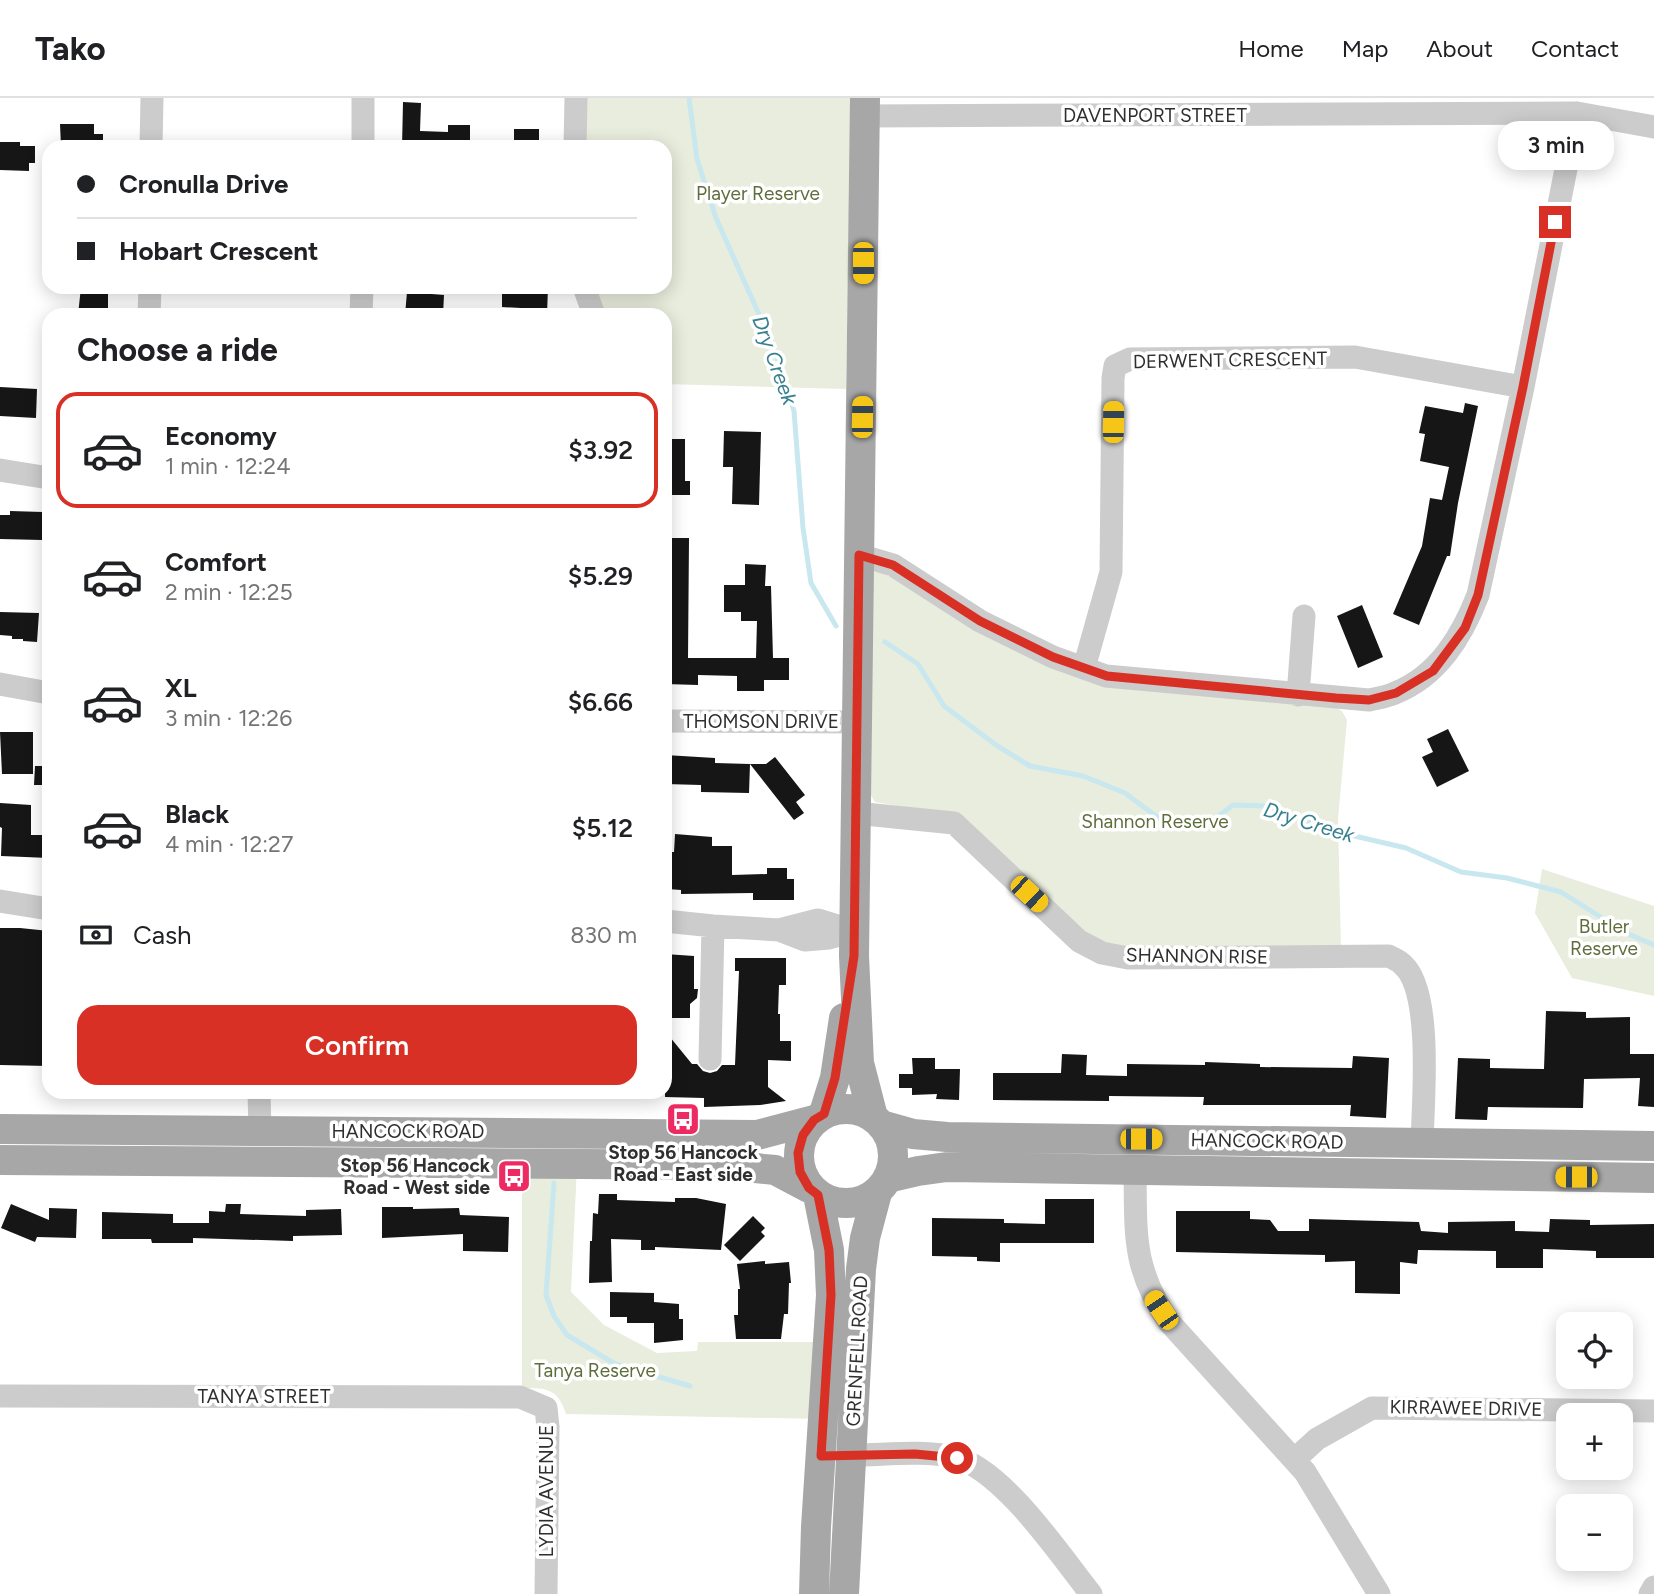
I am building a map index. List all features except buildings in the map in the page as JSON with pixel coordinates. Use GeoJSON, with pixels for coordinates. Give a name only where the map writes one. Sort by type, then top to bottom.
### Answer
{"type":"FeatureCollection","features":[{"type":"Feature","properties":{"kind":"main road"},"geometry":{"type":"LineString","coordinates":[[865,107],[854,943],[859,1063],[877,1121]]}},
{"type":"Feature","properties":{"kind":"main road"},"geometry":{"type":"LineString","coordinates":[[819,1117],[849,1108],[862,1111],[877,1121],[889,1137],[893,1150],[892,1165],[882,1185],[863,1200],[848,1204],[832,1202],[814,1191],[800,1172],[798,1153],[803,1135],[819,1117],[835,1078],[854,943]]}},
{"type":"Feature","properties":{"kind":"main road","name":"HANCOCK ROAD"},"geometry":{"type":"LineString","coordinates":[[4,1133],[260,1131],[757,1135],[819,1117]]}},
{"type":"Feature","properties":{"kind":"main road","name":"HANCOCK ROAD"},"geometry":{"type":"LineString","coordinates":[[877,1121],[913,1134],[947,1137],[1654,1146]]}},
{"type":"Feature","properties":{"kind":"main road"},"geometry":{"type":"LineString","coordinates":[[215,1161],[240,1149],[260,1131],[280,1149],[323,1162]]}},
{"type":"Feature","properties":{"kind":"main road","name":"HANCOCK ROAD"},"geometry":{"type":"LineString","coordinates":[[0,1160],[735,1166],[775,1170],[814,1191]]}},
{"type":"Feature","properties":{"kind":"main road","name":"HANCOCK ROAD"},"geometry":{"type":"LineString","coordinates":[[882,1185],[947,1167],[1654,1178]]}},
{"type":"Feature","properties":{"kind":"main road","name":"GRENFELL ROAD"},"geometry":{"type":"LineString","coordinates":[[844,1594],[861,1269],[866,1232],[882,1185]]}},
{"type":"Feature","properties":{"kind":"main road","name":"GRENFELL ROAD"},"geometry":{"type":"LineString","coordinates":[[814,1191],[829,1250],[831,1295],[814,1594]]}},
{"type":"Feature","properties":{"kind":"main road"},"geometry":{"type":"LineString","coordinates":[[821,1456],[851,1455]]}},
{"type":"Feature","properties":{"kind":"street"},"geometry":{"type":"LineString","coordinates":[[151,140],[152,98]]}},
{"type":"Feature","properties":{"kind":"street"},"geometry":{"type":"LineString","coordinates":[[363,98],[363,140]]}},
{"type":"Feature","properties":{"kind":"street"},"geometry":{"type":"LineString","coordinates":[[575,140],[576,98]]}},
{"type":"Feature","properties":{"kind":"street","name":"DAVENPORT STREET"},"geometry":{"type":"LineString","coordinates":[[865,107],[1329,106],[1577,113],[1654,127]]}},
{"type":"Feature","properties":{"kind":"street"},"geometry":{"type":"LineString","coordinates":[[859,555],[893,565],[980,621],[1053,657],[1107,676],[1369,700],[1396,693],[1433,671],[1465,628],[1478,595],[1523,387],[1577,113]]}},
{"type":"Feature","properties":{"kind":"street","name":"DERWENT CRESCENT"},"geometry":{"type":"LineString","coordinates":[[1083,668],[1111,572],[1115,366],[1130,359],[1355,357],[1523,387]]}},
{"type":"Feature","properties":{"kind":"street"},"geometry":{"type":"LineString","coordinates":[[0,470],[42,477]]}},
{"type":"Feature","properties":{"kind":"street"},"geometry":{"type":"LineString","coordinates":[[1298,695],[1304,616]]}},
{"type":"Feature","properties":{"kind":"street"},"geometry":{"type":"LineString","coordinates":[[0,684],[42,692]]}},
{"type":"Feature","properties":{"kind":"street","name":"THOMSON DRIVE"},"geometry":{"type":"LineString","coordinates":[[672,721],[857,722]]}},
{"type":"Feature","properties":{"kind":"street","name":"SHANNON RISE"},"geometry":{"type":"LineString","coordinates":[[855,813],[954,823],[1079,941],[1102,953],[1128,958],[1389,956],[1405,965],[1421,1000],[1424,1046],[1422,1143]]}},
{"type":"Feature","properties":{"kind":"street"},"geometry":{"type":"LineString","coordinates":[[0,901],[42,908]]}},
{"type":"Feature","properties":{"kind":"street"},"geometry":{"type":"LineString","coordinates":[[672,921],[779,930],[805,940],[854,943]]}},
{"type":"Feature","properties":{"kind":"street"},"geometry":{"type":"LineString","coordinates":[[710,1059],[713,926]]}},
{"type":"Feature","properties":{"kind":"street"},"geometry":{"type":"LineString","coordinates":[[259,1099],[260,1131]]}},
{"type":"Feature","properties":{"kind":"street"},"geometry":{"type":"LineString","coordinates":[[1135,1171],[1139,1253],[1144,1278],[1153,1298],[1169,1322],[1294,1460],[1322,1497],[1379,1594]]}},
{"type":"Feature","properties":{"kind":"street","name":"TANYA STREET"},"geometry":{"type":"LineString","coordinates":[[0,1396],[520,1396],[528,1399]]}},
{"type":"Feature","properties":{"kind":"street","name":"LYDIA AVENUE"},"geometry":{"type":"LineString","coordinates":[[528,1399],[546,1408],[548,1427],[545,1594]]}},
{"type":"Feature","properties":{"kind":"street","name":"KIRRAWEE DRIVE"},"geometry":{"type":"LineString","coordinates":[[1294,1460],[1317,1439],[1372,1408],[1654,1411]]}},
{"type":"Feature","properties":{"kind":"street"},"geometry":{"type":"LineString","coordinates":[[851,1455],[937,1455],[957,1458],[976,1466],[995,1480],[1021,1507],[1091,1594]]}},
{"type":"Feature","properties":{"kind":"street"},"geometry":{"type":"LineString","coordinates":[[1650,1594],[1654,1587]]}},
{"type":"Feature","properties":{"kind":"green space","name":"Player Reserve"},"geometry":{"type":"Polygon","coordinates":[[[586,98],[851,98],[846,389],[672,384],[672,308],[600,308],[595,294],[672,294],[672,140],[584,140],[586,98]]]}},
{"type":"Feature","properties":{"kind":"green space","name":"Shannon Reserve"},"geometry":{"type":"Polygon","coordinates":[[[877,570],[1105,684],[1192,695],[1333,706],[1342,711],[1347,720],[1338,819],[1341,950],[1129,951],[1083,935],[958,816],[875,802],[871,795],[872,574],[877,570]]]}},
{"type":"Feature","properties":{"kind":"green space","name":"Butler Reserve"},"geometry":{"type":"Polygon","coordinates":[[[1542,869],[1654,906],[1654,996],[1572,978],[1535,913],[1542,869]]]}},
{"type":"Feature","properties":{"kind":"green space","name":"Tanya Reserve"},"geometry":{"type":"Polygon","coordinates":[[[522,1166],[577,1166],[571,1292],[604,1325],[657,1353],[697,1351],[698,1342],[824,1342],[820,1419],[566,1414],[559,1399],[550,1391],[522,1388],[522,1166]]]}},
{"type":"Feature","properties":{"kind":"waterway","name":"Dry Creek"},"geometry":{"type":"LineString","coordinates":[[689,98],[697,159],[716,218],[774,348],[794,411],[803,528],[811,583],[836,626]]}},
{"type":"Feature","properties":{"kind":"waterway","name":"Dry Creek"},"geometry":{"type":"LineString","coordinates":[[885,642],[918,664],[944,706],[996,745],[1030,766],[1083,776],[1125,793],[1161,820],[1184,827],[1209,823],[1233,805],[1266,806],[1346,834],[1406,848],[1461,872],[1507,878],[1561,892],[1626,933],[1654,945]]}},
{"type":"Feature","properties":{"kind":"waterway"},"geometry":{"type":"LineString","coordinates":[[554,1183],[546,1295],[554,1316],[567,1335],[615,1364],[690,1386]]}},
{"type":"Feature","properties":{"kind":"place","name":"Stop 56 Hancock Road - East side"},"geometry":{"type":"Point","coordinates":[683,1119]}},
{"type":"Feature","properties":{"kind":"place","name":"Stop 56 Hancock Road - West side"},"geometry":{"type":"Point","coordinates":[514,1176]}},
{"type":"Feature","properties":{"kind":"route"},"geometry":{"type":"LineString","coordinates":[[957,1458],[915,1454],[821,1456],[831,1295],[829,1250],[818,1195],[809,1188],[800,1172],[798,1153],[803,1135],[814,1120],[824,1114],[835,1078],[854,956],[859,555],[893,565],[980,621],[1053,657],[1107,676],[1369,700],[1396,693],[1433,671],[1465,628],[1478,595],[1555,222]]}}]}
